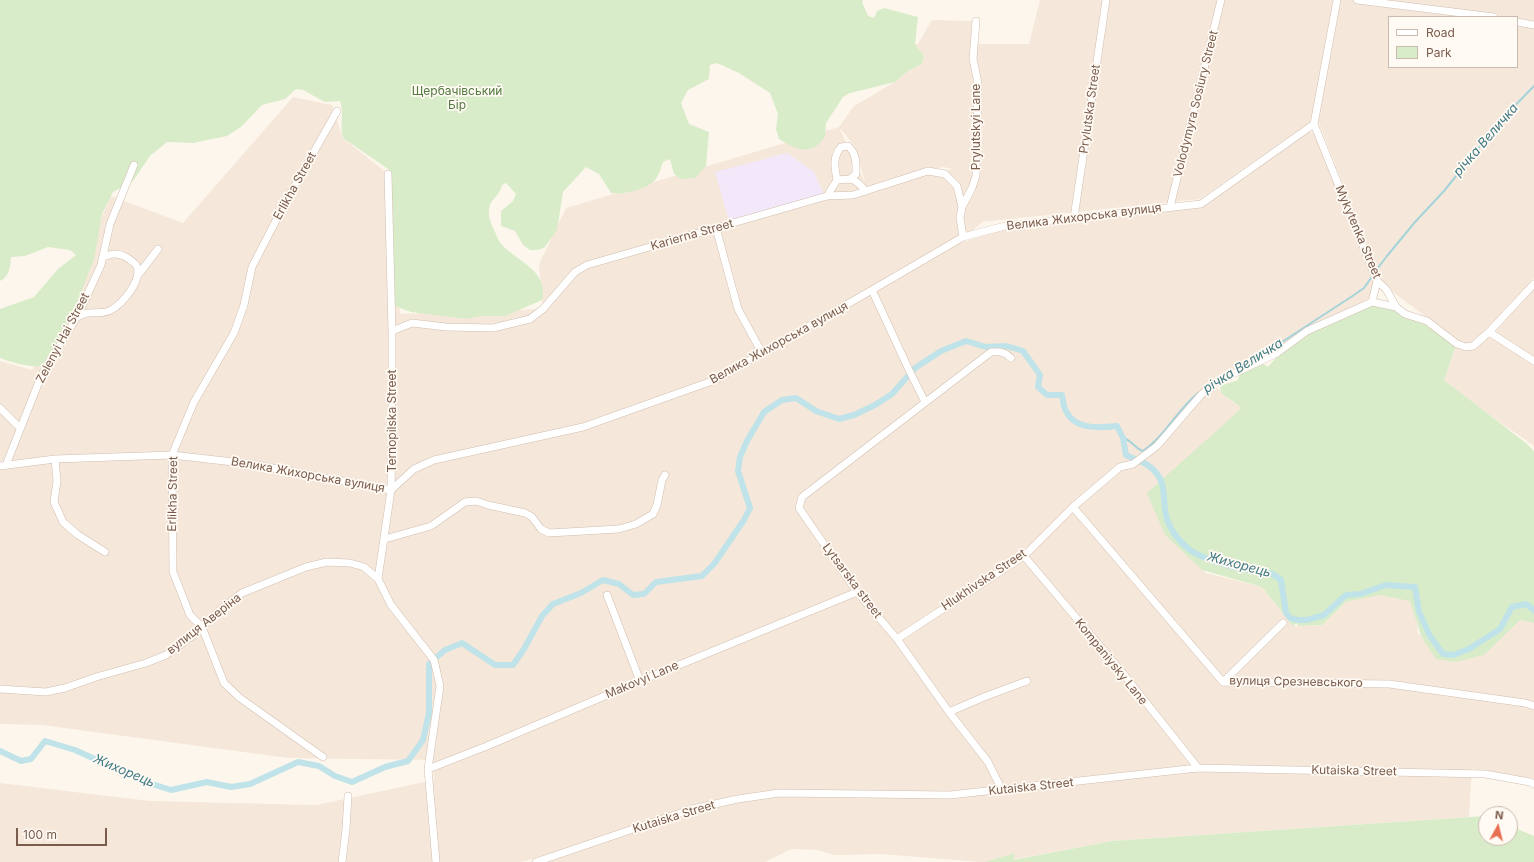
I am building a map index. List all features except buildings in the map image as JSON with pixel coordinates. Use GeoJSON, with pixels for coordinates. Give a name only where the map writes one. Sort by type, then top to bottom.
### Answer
{"type":"FeatureCollection","features":[{"type":"Feature","properties":{"kind":"street","name":"Prylutska Street"},"geometry":{"type":"LineString","coordinates":[[1074,218],[1106,0]]}},
{"type":"Feature","properties":{"kind":"street","name":"Volodymyra Sosiury Street"},"geometry":{"type":"LineString","coordinates":[[1170,207],[1221,0]]}},
{"type":"Feature","properties":{"kind":"street"},"geometry":{"type":"LineString","coordinates":[[1314,124],[1337,0]]}},
{"type":"Feature","properties":{"kind":"street"},"geometry":{"type":"LineString","coordinates":[[1358,0],[1422,4],[1488,16]]}},
{"type":"Feature","properties":{"kind":"street","name":"Prylutskyi Lane"},"geometry":{"type":"LineString","coordinates":[[962,207],[972,188],[976,176],[978,83],[973,59],[976,21]]}},
{"type":"Feature","properties":{"kind":"street"},"geometry":{"type":"LineString","coordinates":[[1518,22],[1534,25]]}},
{"type":"Feature","properties":{"kind":"street","name":"Erlikha Street"},"geometry":{"type":"LineString","coordinates":[[323,757],[240,698],[224,683],[202,627],[190,615],[173,572],[172,455],[194,402],[234,333],[244,305],[252,267],[285,203],[337,111]]}},
{"type":"Feature","properties":{"kind":"street","name":"Велика Жихорська вулиця"},"geometry":{"type":"LineString","coordinates":[[3,465],[55,459],[172,455],[252,464],[391,490],[414,469],[434,460],[583,427],[715,380],[963,237],[1005,226],[1201,204],[1314,124]]}},
{"type":"Feature","properties":{"kind":"street","name":"Mykytenka Street"},"geometry":{"type":"LineString","coordinates":[[1314,124],[1377,281],[1386,289],[1396,307]]}},
{"type":"Feature","properties":{"kind":"street"},"geometry":{"type":"LineString","coordinates":[[827,196],[838,180],[834,162],[837,152],[841,147],[848,146],[854,151],[856,174],[850,179]]}},
{"type":"Feature","properties":{"kind":"street","name":"Zelenyi Hai Street"},"geometry":{"type":"LineString","coordinates":[[3,465],[42,374],[77,317],[101,265],[110,224],[134,165]]}},
{"type":"Feature","properties":{"kind":"street","name":"Karierna Street"},"geometry":{"type":"LineString","coordinates":[[392,331],[412,323],[446,327],[493,328],[530,319],[543,309],[575,272],[587,264],[827,196],[853,195],[928,171],[945,174],[957,186],[962,207],[960,218],[963,237]]}},
{"type":"Feature","properties":{"kind":"street","name":"Ternopilska Street"},"geometry":{"type":"LineString","coordinates":[[378,579],[391,490],[392,331],[388,174]]}},
{"type":"Feature","properties":{"kind":"street"},"geometry":{"type":"LineString","coordinates":[[838,180],[857,180],[866,191]]}},
{"type":"Feature","properties":{"kind":"street"},"geometry":{"type":"LineString","coordinates":[[716,228],[738,309],[762,353]]}},
{"type":"Feature","properties":{"kind":"street"},"geometry":{"type":"LineString","coordinates":[[77,317],[90,313],[103,313],[111,310],[133,287],[138,275],[158,249]]}},
{"type":"Feature","properties":{"kind":"street"},"geometry":{"type":"LineString","coordinates":[[103,257],[112,254],[120,254],[132,261],[137,266],[138,275]]}},
{"type":"Feature","properties":{"kind":"street"},"geometry":{"type":"LineString","coordinates":[[1377,281],[1372,302],[1396,307],[1405,314],[1427,321],[1457,344],[1466,347],[1473,346],[1489,332],[1534,284]]}},
{"type":"Feature","properties":{"kind":"street"},"geometry":{"type":"LineString","coordinates":[[872,290],[925,402]]}},
{"type":"Feature","properties":{"kind":"street","name":"Hlukhivska Street"},"geometry":{"type":"LineString","coordinates":[[897,639],[1024,556],[1073,507],[1120,467],[1133,464],[1157,446],[1200,396],[1214,383],[1277,353],[1307,331],[1372,302]]}},
{"type":"Feature","properties":{"kind":"street"},"geometry":{"type":"LineString","coordinates":[[1489,332],[1534,362]]}},
{"type":"Feature","properties":{"kind":"street","name":"Lytsarska street"},"geometry":{"type":"LineString","coordinates":[[1002,790],[988,762],[949,712],[897,639],[857,592],[799,508],[802,497],[991,352],[1000,351],[1007,354],[1011,358]]}},
{"type":"Feature","properties":{"kind":"street"},"geometry":{"type":"LineString","coordinates":[[0,408],[20,428]]}},
{"type":"Feature","properties":{"kind":"street"},"geometry":{"type":"LineString","coordinates":[[55,459],[57,481],[54,502],[63,522],[78,535],[104,552]]}},
{"type":"Feature","properties":{"kind":"street"},"geometry":{"type":"LineString","coordinates":[[385,539],[430,526],[465,502],[476,501],[525,513],[532,517],[541,529],[549,533],[619,529],[636,524],[653,514],[657,505],[662,480],[665,475]]}},
{"type":"Feature","properties":{"kind":"street","name":"вулиця Срезневського"},"geometry":{"type":"LineString","coordinates":[[1073,507],[1223,682],[1389,684],[1525,703],[1534,706]]}},
{"type":"Feature","properties":{"kind":"street","name":"Kompaniysky Lane"},"geometry":{"type":"LineString","coordinates":[[1024,556],[1121,671],[1198,768]]}},
{"type":"Feature","properties":{"kind":"street","name":"вулиця Аверіна"},"geometry":{"type":"LineString","coordinates":[[0,689],[46,692],[65,688],[96,677],[146,663],[166,655],[242,593],[306,567],[327,562],[350,563],[364,567],[378,579]]}},
{"type":"Feature","properties":{"kind":"street"},"geometry":{"type":"LineString","coordinates":[[378,579],[391,605],[434,660],[440,686],[428,769],[436,862]]}},
{"type":"Feature","properties":{"kind":"street","name":"Makovyi Lane"},"geometry":{"type":"LineString","coordinates":[[428,769],[487,746],[640,681],[857,592]]}},
{"type":"Feature","properties":{"kind":"street"},"geometry":{"type":"LineString","coordinates":[[607,595],[640,681]]}},
{"type":"Feature","properties":{"kind":"street"},"geometry":{"type":"LineString","coordinates":[[1223,682],[1283,623]]}},
{"type":"Feature","properties":{"kind":"street"},"geometry":{"type":"LineString","coordinates":[[949,712],[1027,681]]}},
{"type":"Feature","properties":{"kind":"street","name":"Kutaiska Street"},"geometry":{"type":"LineString","coordinates":[[536,862],[692,809],[738,799],[779,793],[950,795],[1198,768],[1485,774],[1534,784]]}},
{"type":"Feature","properties":{"kind":"street"},"geometry":{"type":"LineString","coordinates":[[342,862],[348,796]]}},
{"type":"Feature","properties":{"kind":"shaded area"},"geometry":{"type":"Polygon","coordinates":[[[1040,0],[1534,0],[1534,278],[1478,338],[1495,332],[1534,289],[1534,446],[1488,414],[1444,380],[1456,346],[1460,342],[1394,293],[1380,278],[1319,123],[1310,122],[1200,199],[982,222],[960,243],[1006,229],[1205,204],[1309,131],[1315,135],[1375,280],[1370,298],[1311,326],[1274,353],[1215,386],[1231,401],[1243,408],[1165,535],[1206,573],[1262,587],[1293,626],[1322,625],[1346,602],[1396,591],[1413,593],[1418,633],[1441,659],[1516,616],[1534,619],[1534,780],[1472,769],[1469,817],[1112,841],[1000,862],[979,862],[881,854],[835,855],[817,850],[791,849],[765,862],[547,862],[544,855],[522,862],[0,862],[0,783],[150,801],[316,805],[434,780],[433,760],[288,758],[42,725],[0,724],[0,361],[32,370],[111,196],[183,223],[293,97],[332,105],[343,138],[388,174],[400,314],[543,309],[539,264],[566,208],[839,127],[854,106],[895,82],[908,71],[922,64],[924,56],[915,44],[918,44],[932,20],[972,21],[971,44],[1029,44],[1040,0]],[[841,129],[840,130],[865,182],[855,147],[841,129]],[[943,167],[877,183],[877,184],[953,169],[943,167]]]}},
{"type":"Feature","properties":{"kind":"shaded area"},"geometry":{"type":"Polygon","coordinates":[[[787,153],[814,172],[824,194],[729,221],[715,172],[787,153]]]}},
{"type":"Feature","properties":{"kind":"green space","name":"Щербачівський Бір"},"geometry":{"type":"Polygon","coordinates":[[[0,0],[863,0],[862,2],[868,16],[874,18],[877,11],[884,8],[918,17],[915,44],[924,56],[922,64],[908,71],[895,82],[850,93],[843,97],[826,123],[825,137],[816,146],[807,150],[797,148],[779,139],[776,129],[778,114],[770,93],[739,73],[717,63],[710,65],[709,79],[688,90],[681,103],[689,124],[709,132],[706,166],[695,178],[680,179],[674,174],[670,159],[663,162],[656,178],[649,185],[639,190],[627,193],[611,193],[599,174],[586,167],[563,192],[557,230],[544,248],[537,250],[530,250],[523,245],[515,231],[501,226],[501,211],[513,201],[516,194],[506,183],[502,185],[489,209],[491,223],[501,244],[537,274],[543,290],[542,300],[505,316],[482,316],[466,319],[411,312],[395,306],[391,171],[343,138],[342,110],[340,101],[325,102],[303,90],[296,89],[285,99],[262,105],[241,127],[227,136],[193,143],[167,142],[150,156],[133,181],[113,192],[102,214],[94,259],[74,310],[58,342],[42,366],[31,366],[0,358],[0,309],[34,297],[58,269],[76,255],[70,250],[48,247],[25,256],[11,257],[8,274],[0,281],[0,0]]]}},
{"type":"Feature","properties":{"kind":"green space"},"geometry":{"type":"Polygon","coordinates":[[[1369,303],[1396,307],[1415,317],[1456,346],[1444,380],[1526,443],[1534,451],[1534,623],[1520,620],[1484,655],[1455,662],[1436,659],[1421,636],[1410,601],[1380,595],[1346,602],[1322,625],[1298,626],[1297,623],[1293,626],[1262,587],[1202,570],[1165,535],[1147,493],[1242,408],[1221,393],[1220,386],[1238,380],[1240,373],[1262,363],[1268,367],[1281,352],[1307,331],[1369,303]]]}},
{"type":"Feature","properties":{"kind":"green space"},"geometry":{"type":"Polygon","coordinates":[[[1478,817],[1478,846],[1518,846],[1518,829],[1534,836],[1534,862],[985,862],[1015,853],[1013,860],[1112,841],[1478,817]]]}},
{"type":"Feature","properties":{"kind":"waterway","name":"річка Величка"},"geometry":{"type":"LineString","coordinates":[[1377,269],[1415,222],[1444,191],[1502,119],[1534,86]]}},
{"type":"Feature","properties":{"kind":"waterway","name":"річка Величка"},"geometry":{"type":"LineString","coordinates":[[1242,366],[1259,357],[1354,295],[1364,288],[1371,278]]}},
{"type":"Feature","properties":{"kind":"waterway","name":"Жихорець"},"geometry":{"type":"LineString","coordinates":[[438,656],[445,650],[462,643],[495,665],[513,665],[524,649],[542,616],[553,604],[581,593],[603,580],[619,584],[633,595],[644,594],[656,582],[702,576],[714,564],[744,520],[750,508],[738,471],[740,457],[747,441],[764,412],[782,400],[796,398],[816,411],[839,419],[854,415],[875,405],[892,394],[915,368],[941,351],[966,341],[986,347],[1007,346],[1023,351],[1040,375],[1038,387],[1047,395],[1062,395],[1065,409],[1075,422],[1081,425],[1095,427],[1117,426],[1123,438],[1126,455],[1151,468],[1160,478],[1167,520],[1178,539],[1190,550],[1211,560],[1253,571],[1268,572],[1281,580],[1286,613],[1290,618],[1307,620],[1324,615],[1346,595],[1360,594],[1386,585],[1415,587],[1419,612],[1430,636],[1443,654],[1453,655],[1469,649],[1500,629],[1512,607],[1526,604],[1534,610]]}},
{"type":"Feature","properties":{"kind":"waterway","name":"річка Величка"},"geometry":{"type":"LineString","coordinates":[[1123,438],[1143,451],[1165,431],[1184,407],[1198,393]]}},
{"type":"Feature","properties":{"kind":"waterway","name":"Жихорець"},"geometry":{"type":"LineString","coordinates":[[0,751],[21,761],[31,759],[45,741],[75,750],[143,781],[171,790],[207,782],[231,787],[250,784],[298,762],[319,766],[335,776],[352,782],[385,767],[408,761],[423,740],[429,713],[430,663]]}}]}
